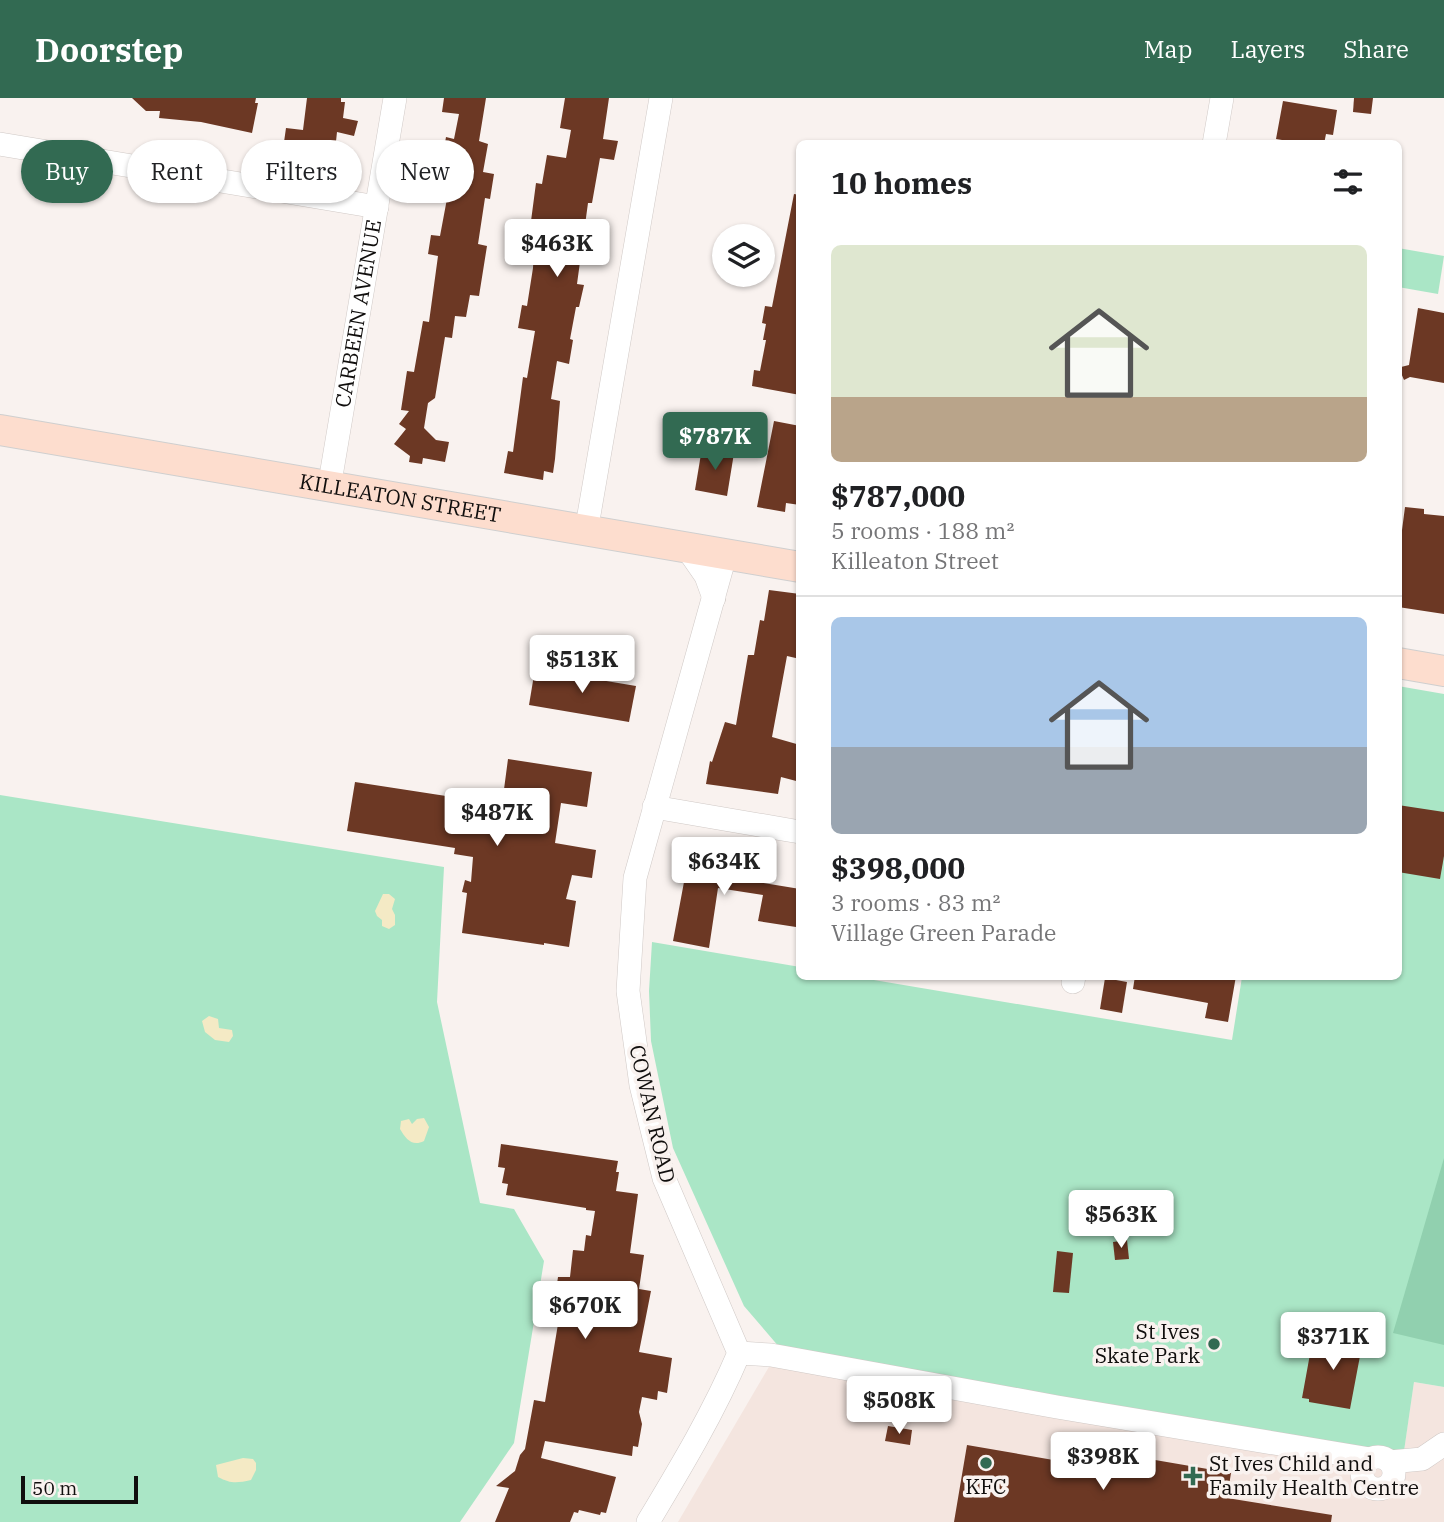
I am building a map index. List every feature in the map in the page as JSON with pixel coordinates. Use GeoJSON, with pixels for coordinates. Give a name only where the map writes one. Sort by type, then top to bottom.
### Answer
{"type":"FeatureCollection","features":[{"type":"Feature","properties":{"kind":"main road","name":"KILLEATON STREET"},"geometry":{"type":"LineString","coordinates":[[0,430],[796,566]]}},
{"type":"Feature","properties":{"kind":"main road"},"geometry":{"type":"LineString","coordinates":[[1402,664],[1444,671]]}},
{"type":"Feature","properties":{"kind":"street","name":"CARBEEN AVENUE"},"geometry":{"type":"LineString","coordinates":[[328,488],[395,98]]}},
{"type":"Feature","properties":{"kind":"street"},"geometry":{"type":"LineString","coordinates":[[586,532],[661,98]]}},
{"type":"Feature","properties":{"kind":"street"},"geometry":{"type":"LineString","coordinates":[[1215,140],[1220,98]]}},
{"type":"Feature","properties":{"kind":"street"},"geometry":{"type":"LineString","coordinates":[[0,144],[377,207]]}},
{"type":"Feature","properties":{"kind":"street"},"geometry":{"type":"LineString","coordinates":[[688,550],[706,576],[713,598]]}},
{"type":"Feature","properties":{"kind":"street","name":"COWAN ROAD"},"geometry":{"type":"LineString","coordinates":[[725,556],[635,878],[628,991],[640,1085],[664,1178],[739,1353]]}},
{"type":"Feature","properties":{"kind":"street"},"geometry":{"type":"LineString","coordinates":[[654,807],[796,831]]}},
{"type":"Feature","properties":{"kind":"street"},"geometry":{"type":"LineString","coordinates":[[648,1522],[724,1391],[739,1353],[771,1355],[1372,1466],[1444,1463]]}},
{"type":"Feature","properties":{"kind":"street"},"geometry":{"type":"LineString","coordinates":[[1372,1466],[1422,1459],[1444,1444]]}},
{"type":"Feature","properties":{"kind":"shaded area"},"geometry":{"type":"Polygon","coordinates":[[[780,1348],[1403,1457],[1414,1382],[1444,1387],[1444,1522],[678,1522],[780,1348]]]}},
{"type":"Feature","properties":{"kind":"green space"},"geometry":{"type":"Polygon","coordinates":[[[1402,249],[1444,256],[1438,294],[1402,288],[1402,249]]]}},
{"type":"Feature","properties":{"kind":"green space"},"geometry":{"type":"Polygon","coordinates":[[[1402,687],[1444,694],[1444,1387],[1414,1382],[1403,1458],[780,1348],[744,1306],[673,1148],[651,1041],[649,991],[652,942],[796,966],[796,980],[874,980],[1232,1040],[1242,980],[1402,980],[1402,687]]]}},
{"type":"Feature","properties":{"kind":"green space"},"geometry":{"type":"Polygon","coordinates":[[[0,795],[444,867],[437,1002],[480,1203],[514,1209],[544,1261],[514,1443],[460,1522],[0,1522],[0,795]]]}},
{"type":"Feature","properties":{"kind":"green space"},"geometry":{"type":"Polygon","coordinates":[[[1444,1158],[1444,1345],[1393,1333],[1444,1158]]]}},
{"type":"Feature","properties":{"kind":"sand"},"geometry":{"type":"Polygon","coordinates":[[[383,894],[389,894],[395,899],[392,909],[395,925],[389,929],[382,926],[382,920],[375,911],[383,894]]]}},
{"type":"Feature","properties":{"kind":"sand"},"geometry":{"type":"Polygon","coordinates":[[[209,1016],[218,1019],[219,1028],[232,1030],[233,1036],[229,1042],[215,1040],[205,1032],[202,1021],[209,1016]]]}},
{"type":"Feature","properties":{"kind":"sand"},"geometry":{"type":"Polygon","coordinates":[[[424,1118],[429,1127],[424,1141],[410,1141],[400,1129],[401,1121],[409,1119],[412,1124],[417,1119],[424,1118]]]}},
{"type":"Feature","properties":{"kind":"sand"},"geometry":{"type":"Polygon","coordinates":[[[243,1458],[253,1459],[256,1463],[251,1480],[234,1482],[218,1477],[216,1465],[243,1458]]]}},
{"type":"Feature","properties":{"kind":"building"},"geometry":{"type":"Polygon","coordinates":[[[132,98],[256,98],[255,103],[258,103],[252,133],[201,122],[159,118],[160,111],[146,111],[132,98]]]}},
{"type":"Feature","properties":{"kind":"building"},"geometry":{"type":"Polygon","coordinates":[[[307,98],[341,98],[341,102],[345,102],[343,118],[358,121],[354,136],[337,132],[336,140],[284,140],[286,128],[303,130],[307,98]]]}},
{"type":"Feature","properties":{"kind":"building"},"geometry":{"type":"Polygon","coordinates":[[[444,98],[486,98],[479,141],[488,144],[483,172],[494,174],[490,199],[485,198],[478,244],[487,246],[479,296],[470,295],[466,317],[455,316],[452,338],[445,337],[435,398],[428,403],[424,428],[436,440],[449,442],[445,462],[423,458],[422,464],[409,462],[410,456],[394,444],[406,429],[399,424],[409,411],[401,410],[407,371],[414,372],[423,321],[429,322],[438,256],[428,254],[431,235],[440,236],[446,203],[474,203],[474,140],[445,140],[446,137],[454,139],[459,114],[442,112],[444,98]]]}},
{"type":"Feature","properties":{"kind":"building"},"geometry":{"type":"Polygon","coordinates":[[[565,98],[609,98],[603,139],[618,141],[614,160],[600,158],[592,203],[588,203],[577,284],[584,285],[579,307],[576,307],[569,364],[557,361],[551,399],[560,401],[555,459],[553,473],[544,471],[543,480],[504,473],[508,451],[513,452],[523,377],[527,378],[535,331],[518,328],[522,305],[527,306],[533,268],[534,247],[531,246],[535,222],[531,221],[536,183],[542,184],[547,155],[566,158],[571,130],[560,128],[565,98]]]}},
{"type":"Feature","properties":{"kind":"building"},"geometry":{"type":"Polygon","coordinates":[[[1354,98],[1373,98],[1371,114],[1353,112],[1354,98]]]}},
{"type":"Feature","properties":{"kind":"building"},"geometry":{"type":"Polygon","coordinates":[[[1283,101],[1337,110],[1333,135],[1326,134],[1325,140],[1276,139],[1283,101]]]}},
{"type":"Feature","properties":{"kind":"building"},"geometry":{"type":"Polygon","coordinates":[[[796,194],[796,394],[752,386],[754,370],[760,371],[766,340],[763,340],[766,324],[762,323],[765,306],[772,307],[796,194]]]}},
{"type":"Feature","properties":{"kind":"building"},"geometry":{"type":"Polygon","coordinates":[[[1418,308],[1444,313],[1444,383],[1410,377],[1404,380],[1402,367],[1409,365],[1418,308]]]}},
{"type":"Feature","properties":{"kind":"building"},"geometry":{"type":"Polygon","coordinates":[[[774,421],[796,425],[796,504],[786,503],[785,512],[757,507],[774,421]]]}},
{"type":"Feature","properties":{"kind":"building"},"geometry":{"type":"Polygon","coordinates":[[[702,448],[734,453],[727,496],[695,490],[702,448]]]}},
{"type":"Feature","properties":{"kind":"building"},"geometry":{"type":"Polygon","coordinates":[[[1405,507],[1424,509],[1424,514],[1444,516],[1444,614],[1402,608],[1402,530],[1405,507]]]}},
{"type":"Feature","properties":{"kind":"building"},"geometry":{"type":"Polygon","coordinates":[[[769,590],[796,593],[796,658],[787,656],[772,737],[796,744],[796,781],[781,777],[778,794],[706,784],[710,761],[712,762],[725,722],[736,725],[748,655],[754,655],[760,620],[764,621],[769,590]]]}},
{"type":"Feature","properties":{"kind":"building"},"geometry":{"type":"Polygon","coordinates":[[[535,669],[636,686],[629,722],[529,705],[535,669]]]}},
{"type":"Feature","properties":{"kind":"building"},"geometry":{"type":"Polygon","coordinates":[[[508,759],[592,772],[587,807],[561,803],[555,843],[596,850],[592,878],[572,875],[566,899],[576,901],[569,947],[462,933],[467,893],[462,892],[465,880],[471,882],[473,857],[454,854],[455,848],[347,831],[355,782],[446,796],[445,803],[501,812],[508,759]]]}},
{"type":"Feature","properties":{"kind":"building"},"geometry":{"type":"Polygon","coordinates":[[[1402,806],[1444,812],[1444,856],[1440,879],[1402,873],[1402,806]]]}},
{"type":"Feature","properties":{"kind":"building"},"geometry":{"type":"Polygon","coordinates":[[[689,850],[731,857],[729,871],[752,874],[751,881],[796,888],[796,927],[758,921],[763,895],[718,888],[709,948],[673,941],[684,882],[675,881],[679,861],[687,863],[689,850]]]}},
{"type":"Feature","properties":{"kind":"building"},"geometry":{"type":"Polygon","coordinates":[[[1105,980],[1127,982],[1122,1013],[1100,1009],[1105,980]]]}},
{"type":"Feature","properties":{"kind":"building"},"geometry":{"type":"Polygon","coordinates":[[[1134,980],[1235,980],[1228,1022],[1205,1018],[1208,1003],[1133,989],[1134,980]]]}},
{"type":"Feature","properties":{"kind":"building"},"geometry":{"type":"Polygon","coordinates":[[[501,1144],[618,1161],[616,1191],[638,1194],[630,1253],[644,1255],[639,1289],[651,1291],[639,1352],[672,1358],[667,1393],[658,1391],[657,1400],[642,1397],[639,1412],[642,1424],[638,1447],[633,1446],[632,1456],[545,1441],[541,1458],[616,1477],[606,1513],[601,1512],[600,1515],[579,1510],[578,1513],[574,1512],[570,1522],[495,1522],[509,1488],[496,1486],[515,1471],[525,1449],[534,1400],[545,1402],[559,1318],[552,1317],[558,1277],[570,1277],[573,1250],[584,1251],[586,1235],[591,1236],[595,1211],[506,1195],[508,1184],[502,1183],[505,1168],[498,1167],[501,1144]]]}},
{"type":"Feature","properties":{"kind":"building"},"geometry":{"type":"Polygon","coordinates":[[[1127,1240],[1129,1259],[1115,1260],[1113,1242],[1127,1240]]]}},
{"type":"Feature","properties":{"kind":"building"},"geometry":{"type":"Polygon","coordinates":[[[1057,1251],[1073,1253],[1069,1293],[1053,1292],[1057,1251]]]}},
{"type":"Feature","properties":{"kind":"building"},"geometry":{"type":"Polygon","coordinates":[[[1330,1334],[1363,1340],[1350,1409],[1309,1402],[1309,1399],[1302,1398],[1312,1343],[1327,1345],[1330,1334]]]}},
{"type":"Feature","properties":{"kind":"building"},"geometry":{"type":"Polygon","coordinates":[[[888,1426],[912,1430],[910,1445],[885,1441],[888,1426]]]}},
{"type":"Feature","properties":{"kind":"building"},"geometry":{"type":"Polygon","coordinates":[[[967,1445],[1082,1465],[1085,1448],[1231,1473],[1227,1498],[1332,1515],[1331,1522],[954,1522],[967,1445]]]}},
{"type":"Feature","properties":{"kind":"place","name":"St Ives Skate Park"},"geometry":{"type":"Point","coordinates":[1214,1344]}},
{"type":"Feature","properties":{"kind":"place","name":"KFC"},"geometry":{"type":"Point","coordinates":[986,1463]}},
{"type":"Feature","properties":{"kind":"place","name":"St Ives Child and Family Health Centre"},"geometry":{"type":"Point","coordinates":[1193,1476]}}]}
